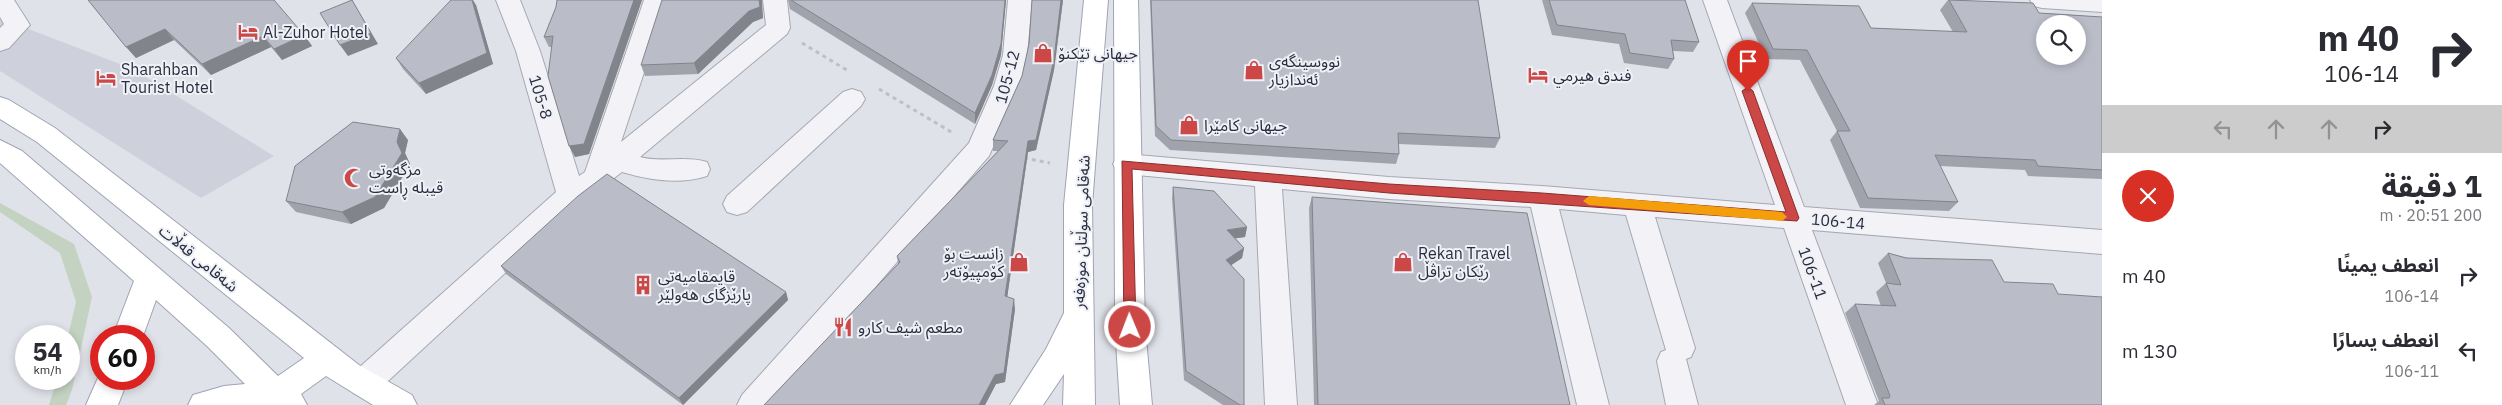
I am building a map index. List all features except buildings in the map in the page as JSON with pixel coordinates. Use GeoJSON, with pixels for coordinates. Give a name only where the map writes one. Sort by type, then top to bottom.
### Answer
{"type":"FeatureCollection","features":[{"type":"Feature","properties":{"kind":"main road","name":"شەقامی سوڵتان موزەفەر"},"geometry":{"type":"LineString","coordinates":[[1079,405],[1078,205],[1096,0]]}},
{"type":"Feature","properties":{"kind":"main road"},"geometry":{"type":"LineString","coordinates":[[1126,0],[1126,164],[1130,327],[1139,400]]}},
{"type":"Feature","properties":{"kind":"main road","name":"شەقامی قەڵات"},"geometry":{"type":"LineString","coordinates":[[0,107],[46,135],[348,375],[401,405]]}},
{"type":"Feature","properties":{"kind":"main road"},"geometry":{"type":"LineString","coordinates":[[0,150],[13,158],[218,337],[283,400]]}},
{"type":"Feature","properties":{"kind":"main road"},"geometry":{"type":"LineString","coordinates":[[132,325],[149,278]]}},
{"type":"Feature","properties":{"kind":"main road"},"geometry":{"type":"LineString","coordinates":[[1026,405],[1057,358],[1073,327],[1079,310]]}},
{"type":"Feature","properties":{"kind":"main road"},"geometry":{"type":"LineString","coordinates":[[204,405],[224,400],[283,400],[327,358]]}},
{"type":"Feature","properties":{"kind":"main road"},"geometry":{"type":"LineString","coordinates":[[102,405],[108,390]]}},
{"type":"Feature","properties":{"kind":"street"},"geometry":{"type":"LineString","coordinates":[[0,42],[18,25],[1,0]]}},
{"type":"Feature","properties":{"kind":"street","name":"105-8"},"geometry":{"type":"LineString","coordinates":[[508,0],[528,51],[571,195]]}},
{"type":"Feature","properties":{"kind":"street"},"geometry":{"type":"LineString","coordinates":[[596,178],[656,0]]}},
{"type":"Feature","properties":{"kind":"street"},"geometry":{"type":"LineString","coordinates":[[364,383],[571,195],[596,178],[778,28],[776,0]]}},
{"type":"Feature","properties":{"kind":"street","name":"105-12"},"geometry":{"type":"LineString","coordinates":[[752,405],[980,150],[1007,86],[1015,55],[1020,0]]}},
{"type":"Feature","properties":{"kind":"street","name":"106-11"},"geometry":{"type":"LineString","coordinates":[[1715,0],[1862,405]]}},
{"type":"Feature","properties":{"kind":"street"},"geometry":{"type":"LineString","coordinates":[[2042,0],[2102,4]]}},
{"type":"Feature","properties":{"kind":"street"},"geometry":{"type":"LineString","coordinates":[[737,204],[852,99]]}},
{"type":"Feature","properties":{"kind":"street"},"geometry":{"type":"LineString","coordinates":[[618,160],[650,170],[697,169]]}},
{"type":"Feature","properties":{"kind":"street","name":"106-14"},"geometry":{"type":"LineString","coordinates":[[1126,164],[1389,188],[1542,197],[2102,242]]}},
{"type":"Feature","properties":{"kind":"street"},"geometry":{"type":"LineString","coordinates":[[1268,176],[1281,405]]}},
{"type":"Feature","properties":{"kind":"street"},"geometry":{"type":"LineString","coordinates":[[1542,197],[1593,405]]}},
{"type":"Feature","properties":{"kind":"street"},"geometry":{"type":"LineString","coordinates":[[1637,205],[1676,355],[1682,405]]}},
{"type":"Feature","properties":{"kind":"path"},"geometry":{"type":"LineString","coordinates":[[980,150],[1082,169]]}},
{"type":"Feature","properties":{"kind":"shaded area"},"geometry":{"type":"Polygon","coordinates":[[[0,14],[18,25],[133,69],[274,156],[201,198],[0,71],[0,14]]]}},
{"type":"Feature","properties":{"kind":"green space"},"geometry":{"type":"Polygon","coordinates":[[[0,203],[74,244],[92,297],[80,353],[80,325],[71,325],[76,302],[60,253],[0,212],[0,203]]]}},
{"type":"Feature","properties":{"kind":"green space"},"geometry":{"type":"Polygon","coordinates":[[[54,390],[72,390],[66,405],[49,405],[54,390]]]}},
{"type":"Feature","properties":{"kind":"slow traffic"},"geometry":{"type":"LineString","coordinates":[[1589,201],[1782,217]]}},
{"type":"Feature","properties":{"kind":"place","name":"Al-Zuhor Hotel"},"geometry":{"type":"Point","coordinates":[248,32]}},
{"type":"Feature","properties":{"kind":"place","name":"جیهانی تێکنۆ"},"geometry":{"type":"Point","coordinates":[1043,53]}},
{"type":"Feature","properties":{"kind":"place","name":"نووسینگەی ئەندازیار"},"geometry":{"type":"Point","coordinates":[1254,70]}},
{"type":"Feature","properties":{"kind":"place","name":"فندق هيرمي"},"geometry":{"type":"Point","coordinates":[1538,75]}},
{"type":"Feature","properties":{"kind":"place","name":"Sharahban Tourist Hotel"},"geometry":{"type":"Point","coordinates":[106,78]}},
{"type":"Feature","properties":{"kind":"place","name":"جیهانی کامێرا"},"geometry":{"type":"Point","coordinates":[1189,125]}},
{"type":"Feature","properties":{"kind":"place","name":"مزگەوتی قیبلە ڕاست"},"geometry":{"type":"Point","coordinates":[354,178]}},
{"type":"Feature","properties":{"kind":"place","name":"زانست بۆ کۆمپیۆتەر"},"geometry":{"type":"Point","coordinates":[1019,262]}},
{"type":"Feature","properties":{"kind":"place","name":"Rekan Travel رێکان تراڤڵ"},"geometry":{"type":"Point","coordinates":[1403,262]}},
{"type":"Feature","properties":{"kind":"place","name":"قایمقامیەتی پارێزگای ھەولێر"},"geometry":{"type":"Point","coordinates":[643,285]}},
{"type":"Feature","properties":{"kind":"place","name":"مطعم شيف كارو"},"geometry":{"type":"Point","coordinates":[843,327]}},
{"type":"Feature","properties":{"kind":"route"},"geometry":{"type":"LineString","coordinates":[[1130,327],[1126,164],[1389,188],[1542,197],[1793,218],[1748,91]]}}]}
